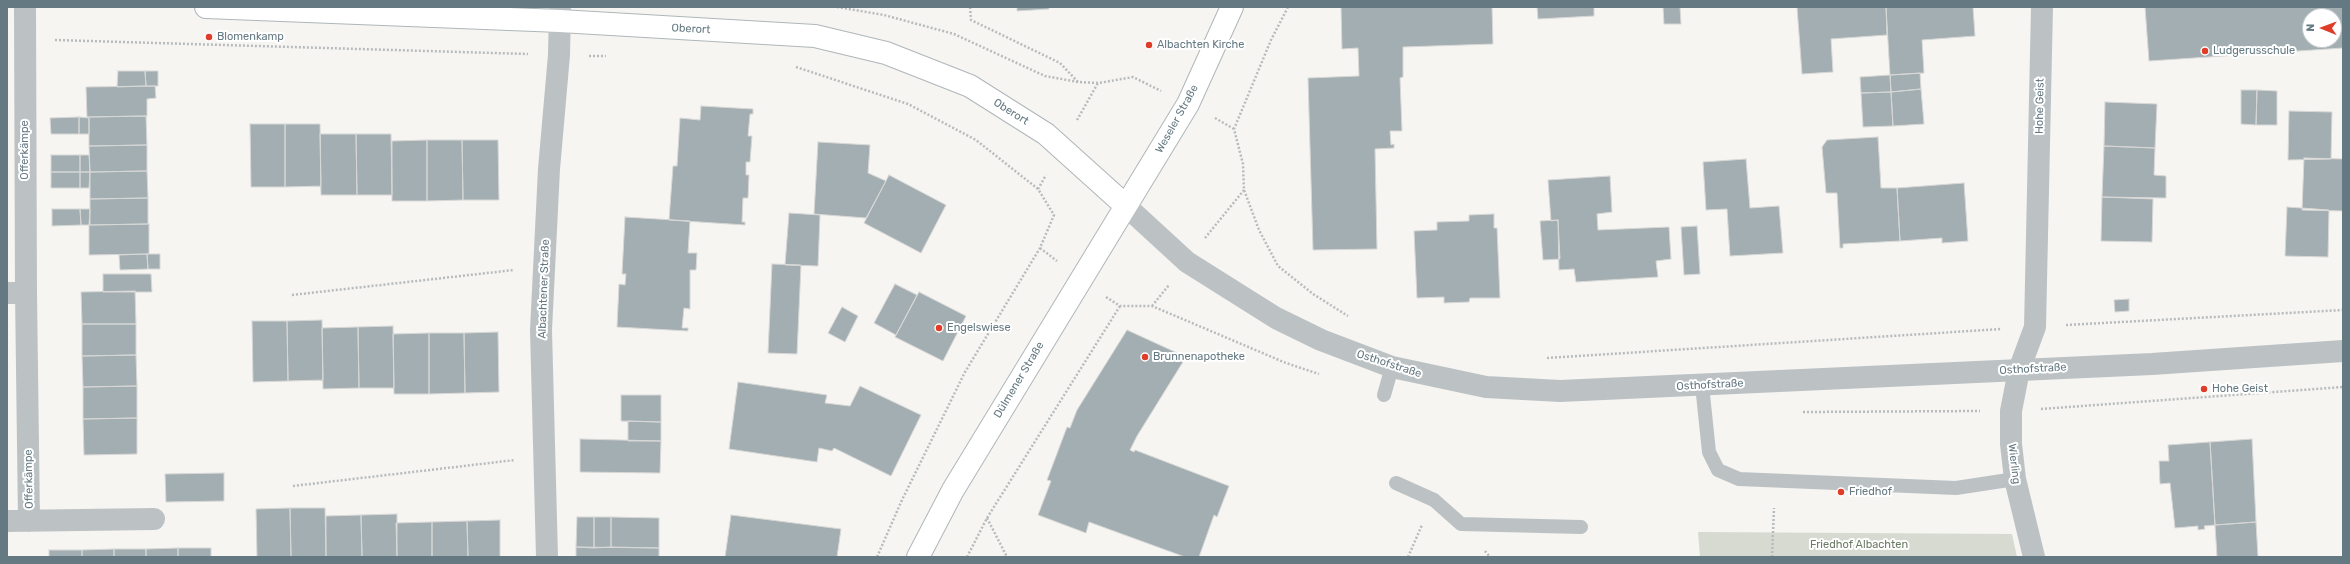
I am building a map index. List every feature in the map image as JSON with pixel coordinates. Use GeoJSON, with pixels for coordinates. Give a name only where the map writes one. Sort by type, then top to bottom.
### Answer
{"type":"FeatureCollection","features":[{"type":"Feature","properties":{"kind":"main road","name":"Oberort"},"geometry":{"type":"LineString","coordinates":[[206,7],[560,14],[815,36],[886,53],[970,86],[1046,134],[1126,206]]}},
{"type":"Feature","properties":{"kind":"main road","name":"Weseler Straße"},"geometry":{"type":"LineString","coordinates":[[1126,206],[1188,104],[1232,7]]}},
{"type":"Feature","properties":{"kind":"main road","name":"Dülmener Straße"},"geometry":{"type":"LineString","coordinates":[[918,557],[953,490],[1126,206]]}},
{"type":"Feature","properties":{"kind":"street","name":"Offerkämpe"},"geometry":{"type":"LineString","coordinates":[[25,7],[17,293],[30,521]]}},
{"type":"Feature","properties":{"kind":"street","name":"Hohe Geist"},"geometry":{"type":"LineString","coordinates":[[2019,370],[2035,327],[2042,7]]}},
{"type":"Feature","properties":{"kind":"street","name":"Albachtener Straße"},"geometry":{"type":"LineString","coordinates":[[547,557],[543,457],[541,330],[560,14]]}},
{"type":"Feature","properties":{"kind":"street","name":"Osthofstraße"},"geometry":{"type":"LineString","coordinates":[[1126,206],[1186,262],[1276,318],[1321,340],[1392,367],[1486,387],[1560,391],[2160,364],[2343,351]]}},
{"type":"Feature","properties":{"kind":"street","name":"Wierling"},"geometry":{"type":"LineString","coordinates":[[2019,370],[2011,411],[2011,444],[2015,478],[2034,557]]}},
{"type":"Feature","properties":{"kind":"street","name":"Offerkämpe"},"geometry":{"type":"LineString","coordinates":[[7,521],[154,519]]}},
{"type":"Feature","properties":{"kind":"lane"},"geometry":{"type":"LineString","coordinates":[[1384,395],[1392,367]]}},
{"type":"Feature","properties":{"kind":"lane"},"geometry":{"type":"LineString","coordinates":[[1702,385],[1708,452],[1718,470],[1739,479],[1956,488],[2015,478]]}},
{"type":"Feature","properties":{"kind":"lane"},"geometry":{"type":"LineString","coordinates":[[1396,483],[1434,500],[1461,524],[1581,527]]}},
{"type":"Feature","properties":{"kind":"path"},"geometry":{"type":"LineString","coordinates":[[837,7],[884,15],[954,34],[1045,76],[1078,82],[1098,82],[1133,77]]}},
{"type":"Feature","properties":{"kind":"path"},"geometry":{"type":"LineString","coordinates":[[970,7],[971,20],[1060,63],[1078,82]]}},
{"type":"Feature","properties":{"kind":"path"},"geometry":{"type":"LineString","coordinates":[[1288,7],[1271,40],[1234,129],[1243,164],[1244,190],[1259,230],[1278,266],[1313,294],[1350,318]]}},
{"type":"Feature","properties":{"kind":"path"},"geometry":{"type":"LineString","coordinates":[[877,557],[902,500],[965,372],[1040,248],[1054,215],[1038,189]]}},
{"type":"Feature","properties":{"kind":"path"},"geometry":{"type":"LineString","coordinates":[[292,295],[544,266]]}},
{"type":"Feature","properties":{"kind":"path"},"geometry":{"type":"LineString","coordinates":[[967,557],[987,518],[1120,306],[1152,306],[1286,363],[1324,376]]}},
{"type":"Feature","properties":{"kind":"path"},"geometry":{"type":"LineString","coordinates":[[1540,359],[2035,327],[2343,310]]}},
{"type":"Feature","properties":{"kind":"path"},"geometry":{"type":"LineString","coordinates":[[293,486],[543,457]]}},
{"type":"Feature","properties":{"kind":"path"},"geometry":{"type":"LineString","coordinates":[[1772,557],[1775,481]]}},
{"type":"Feature","properties":{"kind":"path"},"geometry":{"type":"LineString","coordinates":[[1408,557],[1434,500]]}},
{"type":"Feature","properties":{"kind":"path"},"geometry":{"type":"LineString","coordinates":[[987,518],[1007,557]]}},
{"type":"Feature","properties":{"kind":"green space","name":"Friedhof Albachten"},"geometry":{"type":"Polygon","coordinates":[[[1698,532],[2012,534],[2017,557],[1700,557],[1698,532]]]}},
{"type":"Feature","properties":{"kind":"building"},"geometry":{"type":"Polygon","coordinates":[[[1017,7],[1049,7],[1049,9],[1017,11],[1017,7]]]}},
{"type":"Feature","properties":{"kind":"building"},"geometry":{"type":"Polygon","coordinates":[[[1341,7],[1492,7],[1493,44],[1403,47],[1403,77],[1400,78],[1402,131],[1390,131],[1391,145],[1394,144],[1394,148],[1375,149],[1377,249],[1313,250],[1308,78],[1359,76],[1358,48],[1342,49],[1341,7]]]}},
{"type":"Feature","properties":{"kind":"building"},"geometry":{"type":"Polygon","coordinates":[[[1537,7],[1594,7],[1594,16],[1538,19],[1537,7]]]}},
{"type":"Feature","properties":{"kind":"building"},"geometry":{"type":"Polygon","coordinates":[[[1663,7],[1680,7],[1681,24],[1664,24],[1663,7]]]}},
{"type":"Feature","properties":{"kind":"building"},"geometry":{"type":"Polygon","coordinates":[[[1797,7],[1886,7],[1887,35],[1831,39],[1833,72],[1802,74],[1797,7]]]}},
{"type":"Feature","properties":{"kind":"building"},"geometry":{"type":"Polygon","coordinates":[[[1886,7],[1973,7],[1975,36],[1922,40],[1924,73],[1890,75],[1886,7]]]}},
{"type":"Feature","properties":{"kind":"building"},"geometry":{"type":"Polygon","coordinates":[[[2145,7],[2343,7],[2343,48],[2149,61],[2145,7]]]}},
{"type":"Feature","properties":{"kind":"building"},"geometry":{"type":"Polygon","coordinates":[[[118,71],[145,71],[146,86],[117,87],[118,71]]]}},
{"type":"Feature","properties":{"kind":"building"},"geometry":{"type":"Polygon","coordinates":[[[145,71],[158,71],[158,86],[146,86],[145,71]]]}},
{"type":"Feature","properties":{"kind":"building"},"geometry":{"type":"Polygon","coordinates":[[[1920,73],[1921,89],[1891,92],[1890,75],[1920,73]]]}},
{"type":"Feature","properties":{"kind":"building"},"geometry":{"type":"Polygon","coordinates":[[[1890,75],[1891,92],[1861,93],[1860,77],[1890,75]]]}},
{"type":"Feature","properties":{"kind":"building"},"geometry":{"type":"Polygon","coordinates":[[[155,86],[156,98],[147,99],[147,116],[87,117],[86,87],[155,86]]]}},
{"type":"Feature","properties":{"kind":"building"},"geometry":{"type":"Polygon","coordinates":[[[1921,89],[1924,124],[1893,126],[1891,92],[1921,89]]]}},
{"type":"Feature","properties":{"kind":"building"},"geometry":{"type":"Polygon","coordinates":[[[2241,90],[2257,90],[2256,125],[2241,124],[2241,90]]]}},
{"type":"Feature","properties":{"kind":"building"},"geometry":{"type":"Polygon","coordinates":[[[2257,90],[2277,91],[2277,125],[2256,125],[2257,90]]]}},
{"type":"Feature","properties":{"kind":"building"},"geometry":{"type":"Polygon","coordinates":[[[1891,92],[1893,126],[1863,127],[1861,93],[1891,92]]]}},
{"type":"Feature","properties":{"kind":"building"},"geometry":{"type":"Polygon","coordinates":[[[2105,102],[2157,104],[2155,148],[2104,146],[2105,102]]]}},
{"type":"Feature","properties":{"kind":"building"},"geometry":{"type":"Polygon","coordinates":[[[701,106],[753,109],[753,114],[750,114],[748,136],[752,136],[750,162],[746,162],[746,175],[749,175],[748,198],[743,198],[742,222],[745,222],[745,225],[669,220],[673,166],[677,166],[680,118],[700,120],[701,106]]]}},
{"type":"Feature","properties":{"kind":"building"},"geometry":{"type":"Polygon","coordinates":[[[2289,111],[2332,112],[2331,159],[2288,160],[2289,111]]]}},
{"type":"Feature","properties":{"kind":"building"},"geometry":{"type":"Polygon","coordinates":[[[146,116],[147,145],[89,146],[89,118],[87,117],[146,116]]]}},
{"type":"Feature","properties":{"kind":"building"},"geometry":{"type":"Polygon","coordinates":[[[79,117],[79,134],[51,134],[50,118],[79,117]]]}},
{"type":"Feature","properties":{"kind":"building"},"geometry":{"type":"Polygon","coordinates":[[[79,117],[89,118],[89,134],[79,134],[79,117]]]}},
{"type":"Feature","properties":{"kind":"building"},"geometry":{"type":"Polygon","coordinates":[[[250,124],[285,124],[285,187],[251,187],[250,124]]]}},
{"type":"Feature","properties":{"kind":"building"},"geometry":{"type":"Polygon","coordinates":[[[285,124],[320,124],[321,186],[285,187],[285,124]]]}},
{"type":"Feature","properties":{"kind":"building"},"geometry":{"type":"Polygon","coordinates":[[[320,134],[356,134],[357,195],[321,195],[320,134]]]}},
{"type":"Feature","properties":{"kind":"building"},"geometry":{"type":"Polygon","coordinates":[[[356,134],[391,134],[392,195],[357,195],[356,134]]]}},
{"type":"Feature","properties":{"kind":"building"},"geometry":{"type":"Polygon","coordinates":[[[1878,137],[1881,188],[1897,188],[1900,241],[1843,244],[1843,248],[1840,248],[1837,193],[1826,193],[1822,147],[1827,140],[1878,137]]]}},
{"type":"Feature","properties":{"kind":"building"},"geometry":{"type":"Polygon","coordinates":[[[427,140],[462,140],[463,200],[427,201],[427,140]]]}},
{"type":"Feature","properties":{"kind":"building"},"geometry":{"type":"Polygon","coordinates":[[[427,140],[427,201],[392,201],[392,141],[427,140]]]}},
{"type":"Feature","properties":{"kind":"building"},"geometry":{"type":"Polygon","coordinates":[[[462,140],[498,140],[499,200],[463,200],[462,140]]]}},
{"type":"Feature","properties":{"kind":"building"},"geometry":{"type":"Polygon","coordinates":[[[818,142],[870,145],[868,173],[886,181],[866,218],[814,214],[818,142]]]}},
{"type":"Feature","properties":{"kind":"building"},"geometry":{"type":"Polygon","coordinates":[[[147,145],[147,171],[90,172],[89,146],[147,145]]]}},
{"type":"Feature","properties":{"kind":"building"},"geometry":{"type":"Polygon","coordinates":[[[2104,146],[2155,148],[2154,175],[2166,176],[2166,198],[2102,197],[2104,146]]]}},
{"type":"Feature","properties":{"kind":"building"},"geometry":{"type":"Polygon","coordinates":[[[51,155],[80,155],[80,172],[51,172],[51,155]]]}},
{"type":"Feature","properties":{"kind":"building"},"geometry":{"type":"Polygon","coordinates":[[[80,155],[89,155],[90,172],[80,172],[80,155]]]}},
{"type":"Feature","properties":{"kind":"building"},"geometry":{"type":"Polygon","coordinates":[[[2304,158],[2343,159],[2343,211],[2302,210],[2304,158]]]}},
{"type":"Feature","properties":{"kind":"building"},"geometry":{"type":"Polygon","coordinates":[[[1746,159],[1750,208],[1779,206],[1783,253],[1730,256],[1727,209],[1706,210],[1703,162],[1746,159]]]}},
{"type":"Feature","properties":{"kind":"building"},"geometry":{"type":"Polygon","coordinates":[[[147,171],[148,198],[90,199],[90,172],[147,171]]]}},
{"type":"Feature","properties":{"kind":"building"},"geometry":{"type":"Polygon","coordinates":[[[51,172],[80,172],[80,188],[51,188],[51,172]]]}},
{"type":"Feature","properties":{"kind":"building"},"geometry":{"type":"Polygon","coordinates":[[[80,172],[90,172],[89,188],[80,188],[80,172]]]}},
{"type":"Feature","properties":{"kind":"building"},"geometry":{"type":"Polygon","coordinates":[[[889,175],[946,205],[921,253],[864,223],[889,175]]]}},
{"type":"Feature","properties":{"kind":"building"},"geometry":{"type":"Polygon","coordinates":[[[1610,176],[1612,212],[1597,214],[1598,230],[1669,227],[1671,259],[1656,261],[1658,277],[1576,282],[1574,269],[1559,270],[1558,220],[1551,221],[1548,180],[1610,176]]]}},
{"type":"Feature","properties":{"kind":"building"},"geometry":{"type":"Polygon","coordinates":[[[1964,183],[1968,241],[1942,243],[1942,238],[1900,241],[1897,188],[1964,183]]]}},
{"type":"Feature","properties":{"kind":"building"},"geometry":{"type":"Polygon","coordinates":[[[2102,197],[2153,199],[2152,242],[2101,241],[2102,197]]]}},
{"type":"Feature","properties":{"kind":"building"},"geometry":{"type":"Polygon","coordinates":[[[148,198],[148,224],[88,225],[90,224],[90,199],[148,198]]]}},
{"type":"Feature","properties":{"kind":"building"},"geometry":{"type":"Polygon","coordinates":[[[2287,207],[2329,210],[2328,257],[2285,256],[2287,207]]]}},
{"type":"Feature","properties":{"kind":"building"},"geometry":{"type":"Polygon","coordinates":[[[52,209],[80,209],[81,225],[52,226],[52,209]]]}},
{"type":"Feature","properties":{"kind":"building"},"geometry":{"type":"Polygon","coordinates":[[[80,209],[90,209],[89,225],[81,225],[80,209]]]}},
{"type":"Feature","properties":{"kind":"building"},"geometry":{"type":"Polygon","coordinates":[[[789,213],[820,215],[818,266],[785,265],[789,213]]]}},
{"type":"Feature","properties":{"kind":"building"},"geometry":{"type":"Polygon","coordinates":[[[1494,214],[1494,228],[1497,228],[1500,298],[1470,298],[1469,302],[1444,303],[1444,297],[1417,298],[1414,231],[1437,230],[1437,222],[1469,221],[1469,215],[1494,214]]]}},
{"type":"Feature","properties":{"kind":"building"},"geometry":{"type":"Polygon","coordinates":[[[625,217],[690,221],[688,253],[697,253],[696,270],[690,270],[690,309],[684,308],[682,328],[688,328],[688,331],[617,327],[619,284],[625,285],[626,274],[622,274],[625,217]]]}},
{"type":"Feature","properties":{"kind":"building"},"geometry":{"type":"Polygon","coordinates":[[[1558,220],[1560,259],[1543,260],[1540,221],[1558,220]]]}},
{"type":"Feature","properties":{"kind":"building"},"geometry":{"type":"Polygon","coordinates":[[[149,224],[149,254],[89,255],[89,225],[149,224]]]}},
{"type":"Feature","properties":{"kind":"building"},"geometry":{"type":"Polygon","coordinates":[[[1697,226],[1700,274],[1684,275],[1681,227],[1697,226]]]}},
{"type":"Feature","properties":{"kind":"building"},"geometry":{"type":"Polygon","coordinates":[[[147,254],[160,254],[160,269],[148,269],[147,254]]]}},
{"type":"Feature","properties":{"kind":"building"},"geometry":{"type":"Polygon","coordinates":[[[147,254],[148,269],[120,270],[119,255],[147,254]]]}},
{"type":"Feature","properties":{"kind":"building"},"geometry":{"type":"Polygon","coordinates":[[[772,264],[801,265],[797,354],[768,353],[772,264]]]}},
{"type":"Feature","properties":{"kind":"building"},"geometry":{"type":"Polygon","coordinates":[[[103,274],[151,274],[152,292],[103,292],[103,274]]]}},
{"type":"Feature","properties":{"kind":"building"},"geometry":{"type":"Polygon","coordinates":[[[895,284],[917,295],[896,335],[874,323],[895,284]]]}},
{"type":"Feature","properties":{"kind":"building"},"geometry":{"type":"Polygon","coordinates":[[[135,291],[136,324],[82,324],[81,292],[135,291]]]}},
{"type":"Feature","properties":{"kind":"building"},"geometry":{"type":"Polygon","coordinates":[[[919,292],[966,316],[943,361],[895,337],[919,292]]]}},
{"type":"Feature","properties":{"kind":"building"},"geometry":{"type":"Polygon","coordinates":[[[2129,299],[2129,311],[2115,312],[2114,300],[2129,299]]]}},
{"type":"Feature","properties":{"kind":"building"},"geometry":{"type":"Polygon","coordinates":[[[842,307],[858,316],[845,342],[828,333],[842,307]]]}},
{"type":"Feature","properties":{"kind":"building"},"geometry":{"type":"Polygon","coordinates":[[[322,320],[323,380],[288,381],[287,321],[322,320]]]}},
{"type":"Feature","properties":{"kind":"building"},"geometry":{"type":"Polygon","coordinates":[[[252,321],[287,321],[288,381],[253,382],[252,321]]]}},
{"type":"Feature","properties":{"kind":"building"},"geometry":{"type":"Polygon","coordinates":[[[82,324],[136,324],[136,355],[82,356],[82,324]]]}},
{"type":"Feature","properties":{"kind":"building"},"geometry":{"type":"Polygon","coordinates":[[[393,326],[394,388],[359,388],[358,327],[393,326]]]}},
{"type":"Feature","properties":{"kind":"building"},"geometry":{"type":"Polygon","coordinates":[[[358,327],[359,388],[323,389],[322,328],[358,327]]]}},
{"type":"Feature","properties":{"kind":"building"},"geometry":{"type":"Polygon","coordinates":[[[1127,330],[1186,357],[1137,436],[1130,450],[1134,452],[1135,450],[1229,486],[1217,517],[1214,515],[1199,557],[1185,557],[1089,522],[1086,533],[1038,515],[1051,481],[1047,480],[1067,427],[1070,428],[1077,410],[1127,330]]]}},
{"type":"Feature","properties":{"kind":"building"},"geometry":{"type":"Polygon","coordinates":[[[498,332],[499,392],[465,393],[464,333],[498,332]]]}},
{"type":"Feature","properties":{"kind":"building"},"geometry":{"type":"Polygon","coordinates":[[[429,333],[464,333],[465,393],[429,394],[429,333]]]}},
{"type":"Feature","properties":{"kind":"building"},"geometry":{"type":"Polygon","coordinates":[[[429,333],[429,394],[394,394],[393,334],[429,333]]]}},
{"type":"Feature","properties":{"kind":"building"},"geometry":{"type":"Polygon","coordinates":[[[136,355],[137,386],[83,387],[82,356],[136,355]]]}},
{"type":"Feature","properties":{"kind":"building"},"geometry":{"type":"Polygon","coordinates":[[[738,382],[827,395],[825,403],[850,406],[860,386],[921,415],[891,476],[834,448],[832,451],[819,448],[817,462],[729,449],[738,382]]]}},
{"type":"Feature","properties":{"kind":"building"},"geometry":{"type":"Polygon","coordinates":[[[137,386],[137,418],[83,419],[83,387],[137,386]]]}},
{"type":"Feature","properties":{"kind":"building"},"geometry":{"type":"Polygon","coordinates":[[[621,395],[661,395],[661,422],[621,421],[621,395]]]}},
{"type":"Feature","properties":{"kind":"building"},"geometry":{"type":"Polygon","coordinates":[[[137,418],[137,454],[84,455],[83,419],[137,418]]]}},
{"type":"Feature","properties":{"kind":"building"},"geometry":{"type":"Polygon","coordinates":[[[628,421],[661,422],[661,441],[628,441],[628,421]]]}},
{"type":"Feature","properties":{"kind":"building"},"geometry":{"type":"Polygon","coordinates":[[[580,439],[661,441],[660,473],[580,472],[580,439]]]}},
{"type":"Feature","properties":{"kind":"building"},"geometry":{"type":"Polygon","coordinates":[[[2252,439],[2256,522],[2215,525],[2210,442],[2252,439]]]}},
{"type":"Feature","properties":{"kind":"building"},"geometry":{"type":"Polygon","coordinates":[[[2210,442],[2215,525],[2204,526],[2205,529],[2198,530],[2198,526],[2175,528],[2170,483],[2160,484],[2159,461],[2169,461],[2168,445],[2210,442]]]}},
{"type":"Feature","properties":{"kind":"building"},"geometry":{"type":"Polygon","coordinates":[[[224,473],[224,501],[166,502],[165,474],[224,473]]]}},
{"type":"Feature","properties":{"kind":"building"},"geometry":{"type":"Polygon","coordinates":[[[290,508],[325,508],[326,557],[291,557],[290,508]]]}},
{"type":"Feature","properties":{"kind":"building"},"geometry":{"type":"Polygon","coordinates":[[[290,508],[291,557],[257,557],[256,509],[290,508]]]}},
{"type":"Feature","properties":{"kind":"building"},"geometry":{"type":"Polygon","coordinates":[[[397,514],[397,557],[362,557],[361,515],[397,514]]]}},
{"type":"Feature","properties":{"kind":"building"},"geometry":{"type":"Polygon","coordinates":[[[361,515],[362,557],[326,557],[326,516],[361,515]]]}},
{"type":"Feature","properties":{"kind":"building"},"geometry":{"type":"Polygon","coordinates":[[[731,515],[841,529],[837,557],[725,557],[731,515]]]}},
{"type":"Feature","properties":{"kind":"building"},"geometry":{"type":"Polygon","coordinates":[[[577,517],[594,517],[594,548],[576,547],[577,517]]]}},
{"type":"Feature","properties":{"kind":"building"},"geometry":{"type":"Polygon","coordinates":[[[594,517],[611,517],[611,547],[594,548],[594,517]]]}},
{"type":"Feature","properties":{"kind":"building"},"geometry":{"type":"Polygon","coordinates":[[[611,517],[659,518],[659,548],[611,547],[611,517]]]}},
{"type":"Feature","properties":{"kind":"building"},"geometry":{"type":"Polygon","coordinates":[[[500,520],[500,557],[468,557],[467,521],[500,520]]]}},
{"type":"Feature","properties":{"kind":"building"},"geometry":{"type":"Polygon","coordinates":[[[467,521],[468,557],[432,557],[432,522],[467,521]]]}},
{"type":"Feature","properties":{"kind":"building"},"geometry":{"type":"Polygon","coordinates":[[[432,522],[432,557],[397,557],[396,523],[432,522]]]}},
{"type":"Feature","properties":{"kind":"building"},"geometry":{"type":"Polygon","coordinates":[[[2256,522],[2258,557],[2217,557],[2215,525],[2256,522]]]}},
{"type":"Feature","properties":{"kind":"building"},"geometry":{"type":"Polygon","coordinates":[[[576,547],[659,548],[659,557],[576,557],[576,547]]]}},
{"type":"Feature","properties":{"kind":"building"},"geometry":{"type":"Polygon","coordinates":[[[178,548],[211,548],[211,557],[178,557],[178,548]]]}},
{"type":"Feature","properties":{"kind":"building"},"geometry":{"type":"Polygon","coordinates":[[[178,548],[178,557],[146,557],[146,549],[178,548]]]}},
{"type":"Feature","properties":{"kind":"building"},"geometry":{"type":"Polygon","coordinates":[[[114,549],[114,557],[82,557],[82,550],[114,549]]]}},
{"type":"Feature","properties":{"kind":"building"},"geometry":{"type":"Polygon","coordinates":[[[114,549],[146,549],[146,557],[114,557],[114,549]]]}},
{"type":"Feature","properties":{"kind":"building"},"geometry":{"type":"Polygon","coordinates":[[[49,550],[82,550],[82,557],[49,557],[49,550]]]}},
{"type":"Feature","properties":{"kind":"place","name":"Blomenkamp"},"geometry":{"type":"Point","coordinates":[209,37]}},
{"type":"Feature","properties":{"kind":"place","name":"Albachten Kirche"},"geometry":{"type":"Point","coordinates":[1149,45]}},
{"type":"Feature","properties":{"kind":"place","name":"Ludgerusschule"},"geometry":{"type":"Point","coordinates":[2205,51]}},
{"type":"Feature","properties":{"kind":"place","name":"Engelswiese"},"geometry":{"type":"Point","coordinates":[939,328]}},
{"type":"Feature","properties":{"kind":"place","name":"Brunnenapotheke"},"geometry":{"type":"Point","coordinates":[1145,357]}},
{"type":"Feature","properties":{"kind":"place","name":"Hohe Geist"},"geometry":{"type":"Point","coordinates":[2204,389]}},
{"type":"Feature","properties":{"kind":"place","name":"Friedhof"},"geometry":{"type":"Point","coordinates":[1841,492]}}]}
